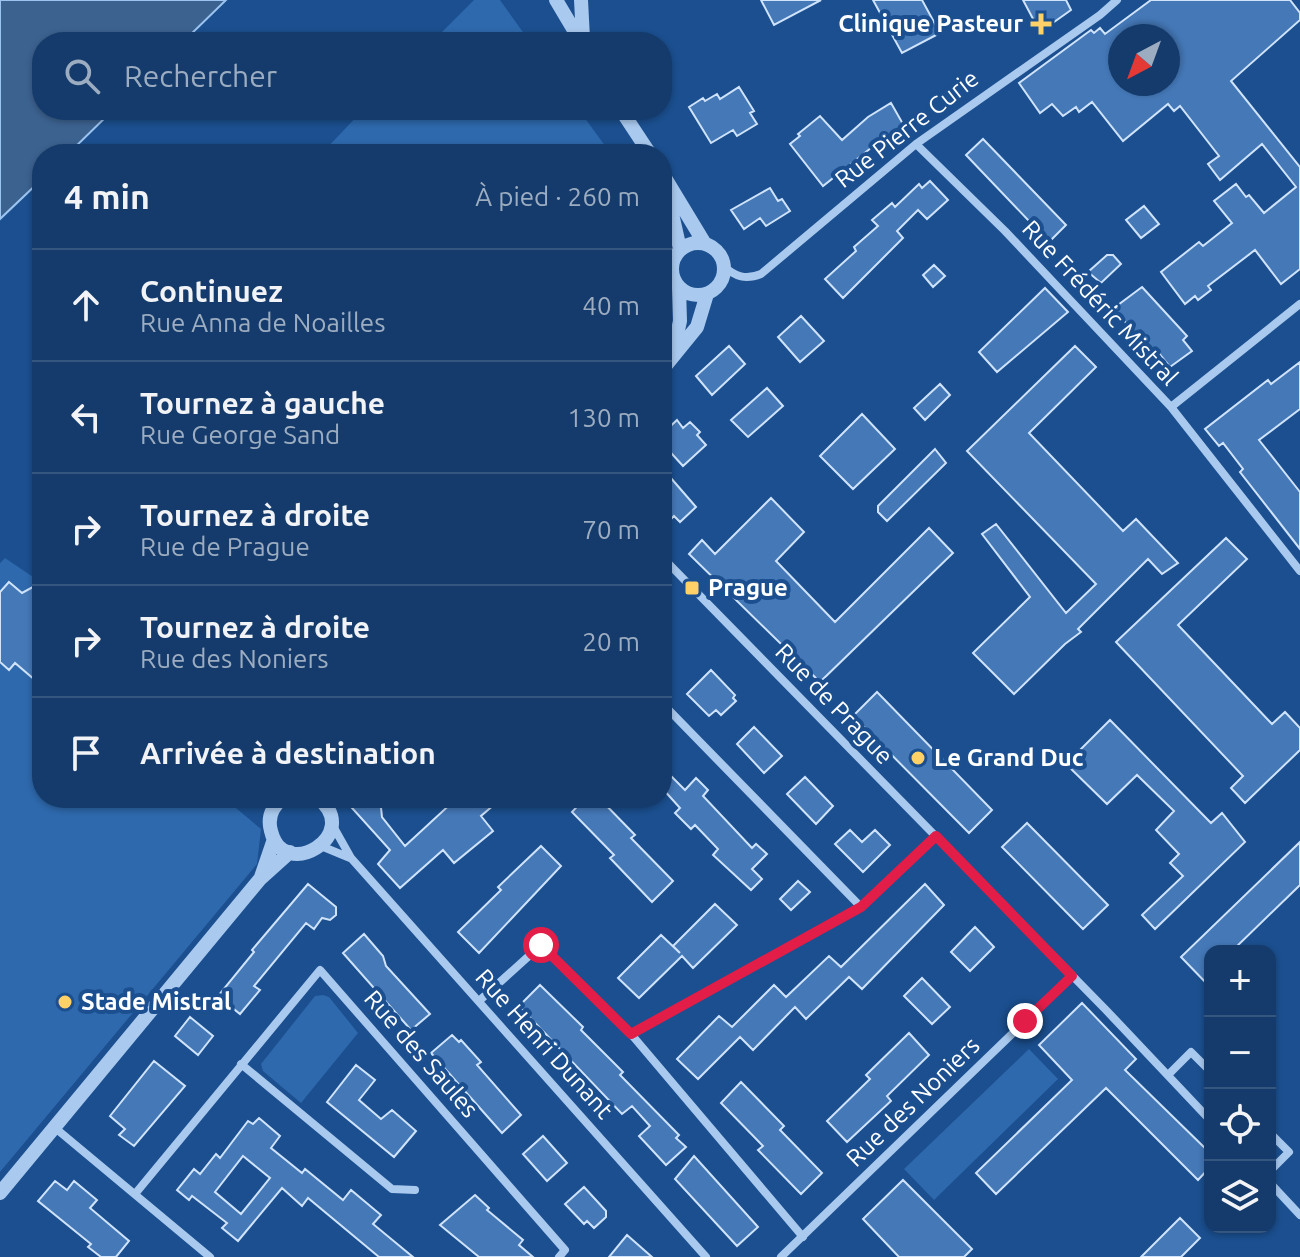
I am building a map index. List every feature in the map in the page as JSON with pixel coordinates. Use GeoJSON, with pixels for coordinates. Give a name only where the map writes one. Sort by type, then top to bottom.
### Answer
{"type":"FeatureCollection","features":[{"type":"Feature","properties":{"kind":"street"},"geometry":{"type":"LineString","coordinates":[[556,0],[577,32]]}},
{"type":"Feature","properties":{"kind":"street"},"geometry":{"type":"LineString","coordinates":[[581,0],[582,32]]}},
{"type":"Feature","properties":{"kind":"street","name":"Rue Pierre Curie"},"geometry":{"type":"LineString","coordinates":[[724,266],[742,277],[761,274],[916,144],[1117,0]]}},
{"type":"Feature","properties":{"kind":"street"},"geometry":{"type":"LineString","coordinates":[[628,120],[643,144]]}},
{"type":"Feature","properties":{"kind":"street","name":"Rue Frédéric Mistral"},"geometry":{"type":"LineString","coordinates":[[916,144],[1027,253],[1171,407],[1300,304]]}},
{"type":"Feature","properties":{"kind":"street"},"geometry":{"type":"LineString","coordinates":[[672,190],[705,244]]}},
{"type":"Feature","properties":{"kind":"street"},"geometry":{"type":"LineString","coordinates":[[672,215],[680,249]]}},
{"type":"Feature","properties":{"kind":"street"},"geometry":{"type":"LineString","coordinates":[[705,244],[714,248],[724,266],[720,283],[707,294],[697,296],[679,288],[674,281],[672,264],[680,249],[688,245],[705,244]]}},
{"type":"Feature","properties":{"kind":"street"},"geometry":{"type":"LineString","coordinates":[[672,352],[678,339],[679,288]]}},
{"type":"Feature","properties":{"kind":"street"},"geometry":{"type":"LineString","coordinates":[[672,358],[697,327],[707,294]]}},
{"type":"Feature","properties":{"kind":"street"},"geometry":{"type":"LineString","coordinates":[[1171,407],[1300,571]]}},
{"type":"Feature","properties":{"kind":"street","name":"Rue de Prague"},"geometry":{"type":"LineString","coordinates":[[672,567],[1204,1114]]}},
{"type":"Feature","properties":{"kind":"street"},"geometry":{"type":"LineString","coordinates":[[672,713],[861,907]]}},
{"type":"Feature","properties":{"kind":"street"},"geometry":{"type":"LineString","coordinates":[[260,879],[274,839],[270,819],[274,808]]}},
{"type":"Feature","properties":{"kind":"street"},"geometry":{"type":"LineString","coordinates":[[274,839],[290,852],[307,853],[321,846],[327,839],[331,810]]}},
{"type":"Feature","properties":{"kind":"street","name":"Rue Henri Dunant"},"geometry":{"type":"LineString","coordinates":[[331,810],[351,858],[706,1257]]}},
{"type":"Feature","properties":{"kind":"street"},"geometry":{"type":"LineString","coordinates":[[631,1034],[861,907],[936,836]]}},
{"type":"Feature","properties":{"kind":"street","name":"Rue Henri Dunant"},"geometry":{"type":"LineString","coordinates":[[321,846],[351,858]]}},
{"type":"Feature","properties":{"kind":"street"},"geometry":{"type":"LineString","coordinates":[[0,1193],[260,879],[290,852]]}},
{"type":"Feature","properties":{"kind":"street"},"geometry":{"type":"LineString","coordinates":[[479,1001],[541,945],[631,1034],[803,1237]]}},
{"type":"Feature","properties":{"kind":"street","name":"Rue des Saules"},"geometry":{"type":"LineString","coordinates":[[135,1194],[320,970],[565,1250],[559,1257]]}},
{"type":"Feature","properties":{"kind":"street","name":"Rue des Noniers"},"geometry":{"type":"LineString","coordinates":[[781,1257],[1072,976]]}},
{"type":"Feature","properties":{"kind":"street"},"geometry":{"type":"LineString","coordinates":[[1168,1075],[1191,1052],[1204,1065]]}},
{"type":"Feature","properties":{"kind":"street"},"geometry":{"type":"LineString","coordinates":[[241,1064],[392,1189],[415,1190]]}},
{"type":"Feature","properties":{"kind":"street"},"geometry":{"type":"LineString","coordinates":[[54,1126],[210,1257]]}},
{"type":"Feature","properties":{"kind":"street"},"geometry":{"type":"LineString","coordinates":[[1276,1139],[1289,1152],[1276,1165]]}},
{"type":"Feature","properties":{"kind":"street"},"geometry":{"type":"LineString","coordinates":[[1276,1189],[1300,1215]]}},
{"type":"Feature","properties":{"kind":"shaded area"},"geometry":{"type":"Polygon","coordinates":[[[0,0],[226,0],[193,32],[32,32],[32,120],[103,120],[78,144],[32,144],[32,189],[0,219],[0,0]]]}},
{"type":"Feature","properties":{"kind":"shaded area"},"geometry":{"type":"Polygon","coordinates":[[[474,0],[500,0],[523,32],[442,32],[474,0]]]}},
{"type":"Feature","properties":{"kind":"shaded area"},"geometry":{"type":"Polygon","coordinates":[[[353,120],[586,120],[604,144],[331,144],[353,120]]]}},
{"type":"Feature","properties":{"kind":"shaded area","name":"Stade Mistral"},"geometry":{"type":"Polygon","coordinates":[[[5,558],[32,576],[32,808],[236,808],[261,829],[257,864],[0,1172],[0,563],[5,558]]]}},
{"type":"Feature","properties":{"kind":"shaded area"},"geometry":{"type":"Polygon","coordinates":[[[315,996],[329,997],[358,1033],[301,1103],[263,1071],[261,1064],[315,996]]]}},
{"type":"Feature","properties":{"kind":"shaded area"},"geometry":{"type":"Polygon","coordinates":[[[1029,1049],[1058,1079],[934,1200],[904,1169],[1029,1049]]]}},
{"type":"Feature","properties":{"kind":"building"},"geometry":{"type":"Polygon","coordinates":[[[761,0],[821,0],[774,25],[761,0]]]}},
{"type":"Feature","properties":{"kind":"building"},"geometry":{"type":"Polygon","coordinates":[[[873,0],[922,0],[940,33],[902,53],[873,0]]]}},
{"type":"Feature","properties":{"kind":"building"},"geometry":{"type":"Polygon","coordinates":[[[1023,0],[1066,0],[1071,10],[1040,32],[1023,0]]]}},
{"type":"Feature","properties":{"kind":"building"},"geometry":{"type":"Polygon","coordinates":[[[1151,0],[1290,0],[1300,13],[1300,20],[1231,81],[1300,167],[1300,269],[1281,284],[1255,250],[1208,286],[1211,290],[1198,300],[1195,296],[1185,304],[1161,272],[1199,242],[1203,246],[1232,223],[1214,201],[1236,184],[1264,213],[1296,187],[1262,144],[1220,180],[1208,164],[1219,156],[1180,106],[1174,111],[1168,104],[1123,141],[1092,102],[1079,112],[1076,107],[1063,116],[1052,104],[1040,113],[1019,83],[1091,30],[1094,33],[1100,28],[1105,34],[1108,32],[1108,96],[1180,96],[1180,24],[1119,24],[1151,0]]]}},
{"type":"Feature","properties":{"kind":"building"},"geometry":{"type":"Polygon","coordinates":[[[739,87],[754,111],[750,113],[757,124],[737,136],[733,130],[711,143],[689,107],[717,94],[720,99],[739,87]]]}},
{"type":"Feature","properties":{"kind":"building"},"geometry":{"type":"Polygon","coordinates":[[[891,103],[907,131],[883,144],[881,140],[823,186],[790,144],[820,116],[842,140],[868,117],[891,103]]]}},
{"type":"Feature","properties":{"kind":"building"},"geometry":{"type":"Polygon","coordinates":[[[983,139],[1066,225],[1049,242],[966,155],[983,139]]]}},
{"type":"Feature","properties":{"kind":"building"},"geometry":{"type":"Polygon","coordinates":[[[930,181],[948,200],[927,219],[918,210],[897,231],[903,238],[843,298],[825,279],[878,226],[872,220],[892,203],[895,207],[919,184],[922,188],[930,181]]]}},
{"type":"Feature","properties":{"kind":"building"},"geometry":{"type":"Polygon","coordinates":[[[770,188],[778,201],[782,199],[790,211],[766,226],[760,218],[744,229],[731,210],[770,188]]]}},
{"type":"Feature","properties":{"kind":"building"},"geometry":{"type":"Polygon","coordinates":[[[1144,206],[1159,224],[1141,238],[1126,220],[1144,206]]]}},
{"type":"Feature","properties":{"kind":"building"},"geometry":{"type":"Polygon","coordinates":[[[1107,255],[1113,255],[1121,264],[1101,283],[1088,272],[1107,255]]]}},
{"type":"Feature","properties":{"kind":"building"},"geometry":{"type":"Polygon","coordinates":[[[934,265],[945,276],[933,287],[923,275],[934,265]]]}},
{"type":"Feature","properties":{"kind":"building"},"geometry":{"type":"Polygon","coordinates":[[[1142,287],[1187,336],[1183,340],[1192,351],[1170,367],[1157,351],[1152,356],[1114,308],[1142,287]]]}},
{"type":"Feature","properties":{"kind":"building"},"geometry":{"type":"Polygon","coordinates":[[[1045,288],[1068,312],[997,372],[979,352],[1045,288]]]}},
{"type":"Feature","properties":{"kind":"building"},"geometry":{"type":"Polygon","coordinates":[[[801,316],[824,341],[800,362],[778,337],[801,316]]]}},
{"type":"Feature","properties":{"kind":"building"},"geometry":{"type":"Polygon","coordinates":[[[729,346],[745,364],[712,395],[696,376],[729,346]]]}},
{"type":"Feature","properties":{"kind":"building"},"geometry":{"type":"Polygon","coordinates":[[[1075,346],[1096,367],[1029,433],[1123,531],[1136,519],[1178,563],[1162,574],[1148,559],[1078,629],[1081,632],[1014,694],[973,653],[1030,597],[982,534],[996,524],[1066,613],[1096,584],[967,451],[1075,346]]]}},
{"type":"Feature","properties":{"kind":"building"},"geometry":{"type":"Polygon","coordinates":[[[1300,362],[1300,409],[1259,440],[1300,492],[1300,549],[1240,472],[1243,469],[1223,443],[1219,446],[1205,429],[1268,380],[1271,384],[1300,362]]]}},
{"type":"Feature","properties":{"kind":"building"},"geometry":{"type":"Polygon","coordinates":[[[940,384],[950,395],[925,420],[914,408],[940,384]]]}},
{"type":"Feature","properties":{"kind":"building"},"geometry":{"type":"Polygon","coordinates":[[[767,388],[783,406],[748,437],[731,420],[767,388]]]}},
{"type":"Feature","properties":{"kind":"building"},"geometry":{"type":"Polygon","coordinates":[[[862,414],[895,449],[853,489],[820,456],[862,414]]]}},
{"type":"Feature","properties":{"kind":"building"},"geometry":{"type":"Polygon","coordinates":[[[677,420],[683,428],[690,422],[700,432],[697,435],[706,445],[683,466],[672,454],[672,425],[677,420]]]}},
{"type":"Feature","properties":{"kind":"building"},"geometry":{"type":"Polygon","coordinates":[[[935,449],[946,463],[887,521],[878,512],[878,506],[935,449]]]}},
{"type":"Feature","properties":{"kind":"building"},"geometry":{"type":"Polygon","coordinates":[[[672,479],[696,507],[680,522],[674,516],[672,518],[672,479]]]}},
{"type":"Feature","properties":{"kind":"building"},"geometry":{"type":"Polygon","coordinates":[[[771,498],[804,532],[776,561],[835,622],[929,528],[953,553],[820,682],[689,554],[702,540],[715,554],[771,498]]]}},
{"type":"Feature","properties":{"kind":"building"},"geometry":{"type":"Polygon","coordinates":[[[1226,538],[1247,559],[1178,625],[1272,724],[1285,712],[1300,728],[1300,750],[1245,803],[1231,788],[1243,776],[1116,642],[1226,538]]]}},
{"type":"Feature","properties":{"kind":"building"},"geometry":{"type":"Polygon","coordinates":[[[9,582],[22,593],[32,588],[32,677],[15,663],[9,670],[0,662],[0,592],[9,582]]]}},
{"type":"Feature","properties":{"kind":"building"},"geometry":{"type":"Polygon","coordinates":[[[711,670],[735,695],[733,698],[736,701],[721,715],[716,710],[709,716],[687,694],[711,670]]]}},
{"type":"Feature","properties":{"kind":"building","name":"Le Grand Duc"},"geometry":{"type":"Polygon","coordinates":[[[877,692],[992,810],[969,833],[853,716],[877,692]]]}},
{"type":"Feature","properties":{"kind":"building"},"geometry":{"type":"Polygon","coordinates":[[[1110,720],[1211,823],[1222,813],[1245,842],[1155,929],[1142,915],[1183,876],[1170,863],[1179,854],[1156,830],[1174,811],[1137,775],[1107,804],[1066,764],[1110,720]]]}},
{"type":"Feature","properties":{"kind":"building"},"geometry":{"type":"Polygon","coordinates":[[[754,727],[782,756],[764,773],[737,744],[754,727]]]}},
{"type":"Feature","properties":{"kind":"building"},"geometry":{"type":"Polygon","coordinates":[[[672,777],[685,790],[696,778],[708,790],[703,796],[752,848],[756,844],[767,854],[752,869],[762,879],[751,890],[713,855],[718,849],[695,825],[691,829],[675,813],[680,808],[672,799],[672,777]]]}},
{"type":"Feature","properties":{"kind":"building"},"geometry":{"type":"Polygon","coordinates":[[[805,777],[833,806],[816,824],[787,794],[805,777]]]}},
{"type":"Feature","properties":{"kind":"building"},"geometry":{"type":"Polygon","coordinates":[[[352,808],[381,808],[382,817],[405,846],[446,808],[490,808],[481,816],[493,831],[454,863],[443,850],[400,888],[378,864],[390,850],[352,808]]]}},
{"type":"Feature","properties":{"kind":"building"},"geometry":{"type":"Polygon","coordinates":[[[576,808],[609,808],[635,835],[631,838],[673,881],[652,902],[610,858],[614,855],[572,812],[576,808]]]}},
{"type":"Feature","properties":{"kind":"building","name":"Le Grand Duc"},"geometry":{"type":"Polygon","coordinates":[[[1027,823],[1108,905],[1083,929],[1002,847],[1027,823]]]}},
{"type":"Feature","properties":{"kind":"building"},"geometry":{"type":"Polygon","coordinates":[[[850,830],[862,842],[875,830],[890,845],[863,872],[835,844],[850,830]]]}},
{"type":"Feature","properties":{"kind":"building"},"geometry":{"type":"Polygon","coordinates":[[[1300,842],[1300,885],[1238,945],[1204,945],[1204,981],[1181,957],[1300,842]]]}},
{"type":"Feature","properties":{"kind":"building"},"geometry":{"type":"Polygon","coordinates":[[[541,846],[561,866],[479,953],[458,932],[501,890],[498,887],[541,846]]]}},
{"type":"Feature","properties":{"kind":"building"},"geometry":{"type":"Polygon","coordinates":[[[798,881],[810,892],[791,910],[780,899],[798,881]]]}},
{"type":"Feature","properties":{"kind":"building"},"geometry":{"type":"Polygon","coordinates":[[[308,884],[336,907],[336,915],[330,920],[322,918],[314,929],[306,923],[254,986],[260,990],[240,1014],[218,996],[308,884]]]}},
{"type":"Feature","properties":{"kind":"building"},"geometry":{"type":"Polygon","coordinates":[[[925,884],[944,905],[862,989],[849,977],[806,1019],[795,1007],[753,1050],[740,1037],[698,1079],[677,1059],[719,1016],[732,1027],[774,985],[786,997],[829,956],[841,967],[925,884]]]}},
{"type":"Feature","properties":{"kind":"building"},"geometry":{"type":"Polygon","coordinates":[[[715,904],[737,925],[693,968],[682,956],[639,998],[618,978],[661,935],[680,953],[673,946],[715,904]]]}},
{"type":"Feature","properties":{"kind":"building"},"geometry":{"type":"Polygon","coordinates":[[[975,927],[994,947],[970,971],[951,952],[975,927]]]}},
{"type":"Feature","properties":{"kind":"building"},"geometry":{"type":"Polygon","coordinates":[[[364,934],[383,956],[386,966],[430,1014],[411,1030],[343,953],[364,934]]]}},
{"type":"Feature","properties":{"kind":"building"},"geometry":{"type":"Polygon","coordinates":[[[922,978],[950,1007],[932,1024],[904,996],[922,978]]]}},
{"type":"Feature","properties":{"kind":"building"},"geometry":{"type":"Polygon","coordinates":[[[540,985],[583,1027],[581,1030],[623,1072],[620,1075],[679,1135],[676,1138],[686,1147],[666,1165],[639,1136],[650,1126],[632,1106],[622,1114],[519,1006],[540,985]]]}},
{"type":"Feature","properties":{"kind":"building"},"geometry":{"type":"Polygon","coordinates":[[[1082,1003],[1136,1059],[1125,1070],[1204,1147],[1204,1174],[1198,1180],[1106,1088],[996,1194],[976,1173],[1072,1080],[1039,1045],[1082,1003]]]}},
{"type":"Feature","properties":{"kind":"building"},"geometry":{"type":"Polygon","coordinates":[[[190,1017],[213,1036],[198,1055],[175,1036],[190,1017]]]}},
{"type":"Feature","properties":{"kind":"building"},"geometry":{"type":"Polygon","coordinates":[[[909,1033],[929,1055],[887,1096],[891,1101],[847,1142],[827,1121],[870,1079],[866,1075],[909,1033]]]}},
{"type":"Feature","properties":{"kind":"building"},"geometry":{"type":"Polygon","coordinates":[[[452,1035],[459,1042],[461,1040],[481,1062],[477,1065],[521,1115],[502,1133],[431,1053],[452,1035]]]}},
{"type":"Feature","properties":{"kind":"building"},"geometry":{"type":"Polygon","coordinates":[[[154,1061],[185,1086],[134,1146],[119,1135],[125,1129],[110,1116],[154,1061]]]}},
{"type":"Feature","properties":{"kind":"building"},"geometry":{"type":"Polygon","coordinates":[[[356,1065],[375,1080],[359,1100],[381,1119],[392,1110],[416,1131],[394,1157],[327,1102],[356,1065]]]}},
{"type":"Feature","properties":{"kind":"building"},"geometry":{"type":"Polygon","coordinates":[[[741,1082],[784,1126],[780,1130],[822,1173],[801,1194],[758,1150],[763,1146],[721,1103],[741,1082]]]}},
{"type":"Feature","properties":{"kind":"building"},"geometry":{"type":"Polygon","coordinates":[[[259,1118],[280,1136],[271,1148],[302,1173],[305,1169],[343,1200],[351,1190],[381,1215],[373,1224],[413,1257],[379,1257],[308,1198],[302,1206],[282,1188],[238,1241],[222,1228],[227,1223],[192,1196],[189,1200],[177,1190],[194,1169],[200,1174],[216,1154],[220,1158],[248,1121],[253,1124],[259,1118]],[[243,1156],[215,1192],[241,1214],[270,1178],[243,1156]]]}},
{"type":"Feature","properties":{"kind":"building"},"geometry":{"type":"Polygon","coordinates":[[[543,1136],[567,1163],[547,1181],[523,1154],[543,1136]]]}},
{"type":"Feature","properties":{"kind":"building"},"geometry":{"type":"Polygon","coordinates":[[[694,1156],[758,1227],[737,1246],[675,1179],[694,1156]]]}},
{"type":"Feature","properties":{"kind":"building"},"geometry":{"type":"Polygon","coordinates":[[[903,1180],[972,1249],[964,1257],[899,1257],[863,1219],[903,1180]]]}},
{"type":"Feature","properties":{"kind":"building"},"geometry":{"type":"Polygon","coordinates":[[[55,1181],[67,1190],[74,1181],[97,1200],[90,1208],[129,1241],[116,1257],[101,1257],[88,1247],[91,1244],[38,1201],[55,1181]]]}},
{"type":"Feature","properties":{"kind":"building"},"geometry":{"type":"Polygon","coordinates":[[[584,1187],[606,1211],[606,1217],[594,1228],[587,1221],[584,1224],[565,1204],[584,1187]]]}},
{"type":"Feature","properties":{"kind":"building"},"geometry":{"type":"Polygon","coordinates":[[[475,1195],[489,1208],[487,1210],[523,1240],[519,1245],[533,1257],[479,1257],[440,1225],[475,1195]]]}},
{"type":"Feature","properties":{"kind":"building"},"geometry":{"type":"Polygon","coordinates":[[[1180,1218],[1200,1238],[1181,1257],[1141,1257],[1180,1218]]]}},
{"type":"Feature","properties":{"kind":"building"},"geometry":{"type":"Polygon","coordinates":[[[627,1235],[652,1257],[609,1257],[627,1235]]]}},
{"type":"Feature","properties":{"kind":"place","name":"Clinique Pasteur"},"geometry":{"type":"Point","coordinates":[1041,24]}},
{"type":"Feature","properties":{"kind":"place","name":"Prague"},"geometry":{"type":"Point","coordinates":[692,588]}},
{"type":"Feature","properties":{"kind":"place","name":"Le Grand Duc"},"geometry":{"type":"Point","coordinates":[918,758]}},
{"type":"Feature","properties":{"kind":"place","name":"Stade Mistral"},"geometry":{"type":"Point","coordinates":[65,1002]}},
{"type":"Feature","properties":{"kind":"route"},"geometry":{"type":"LineString","coordinates":[[541,945],[631,1034],[861,907],[936,836],[1072,976],[1025,1021]]}}]}
